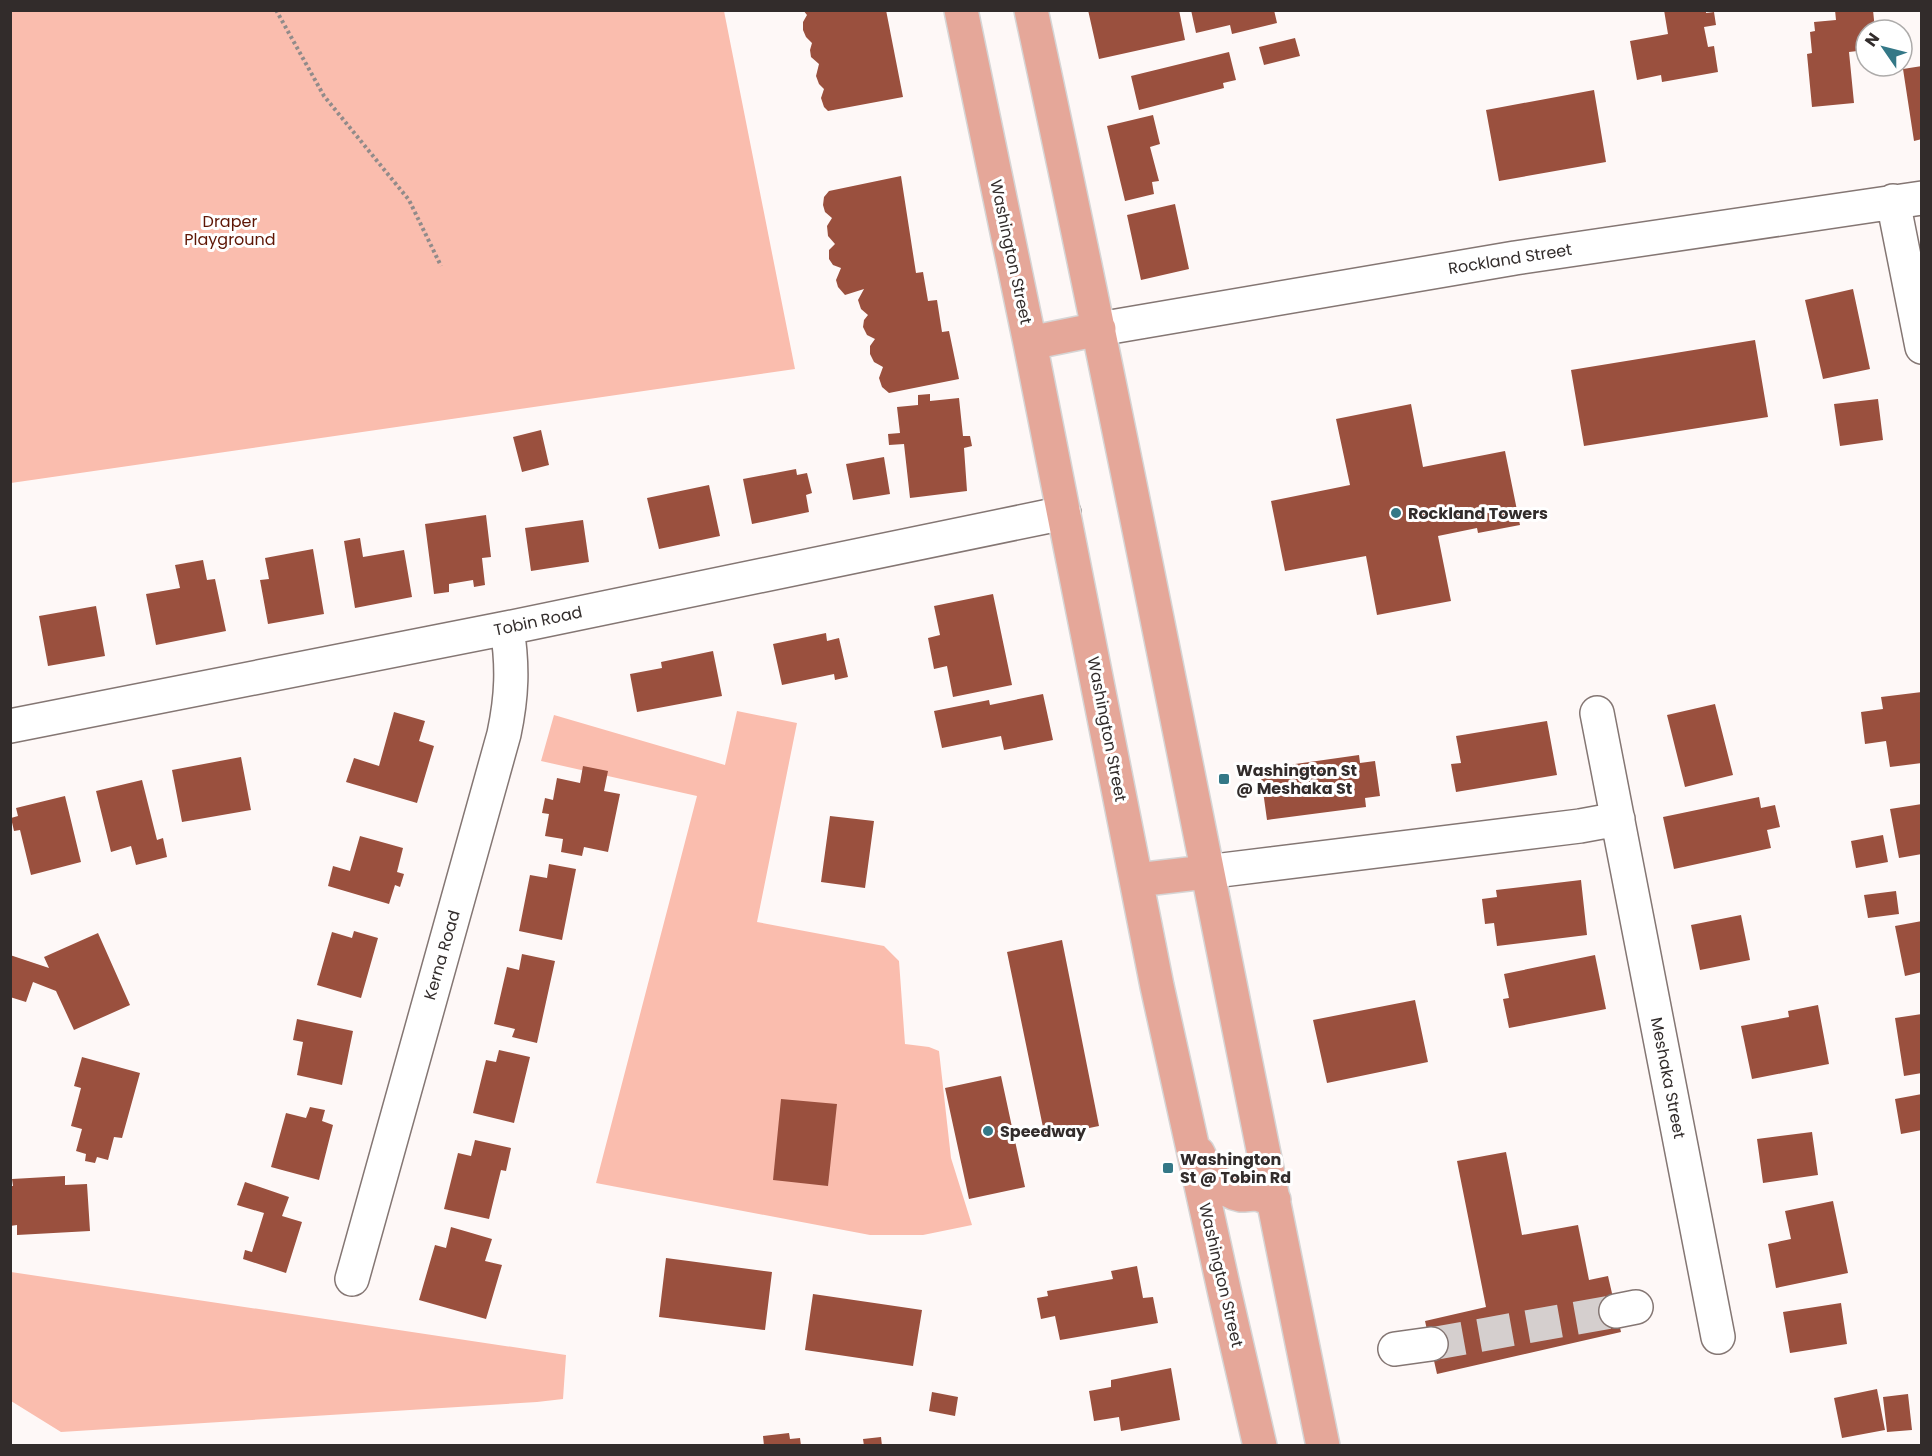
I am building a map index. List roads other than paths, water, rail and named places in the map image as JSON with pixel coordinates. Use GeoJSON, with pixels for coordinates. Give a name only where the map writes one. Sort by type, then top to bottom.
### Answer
{"type":"FeatureCollection","features":[{"type":"Feature","properties":{"kind":"main road","name":"Washington Street"},"geometry":{"type":"LineString","coordinates":[[961,10],[1187,1123],[1260,1446]]}},
{"type":"Feature","properties":{"kind":"main road"},"geometry":{"type":"LineString","coordinates":[[1031,10],[1099,329],[1206,872],[1323,1446]]}},
{"type":"Feature","properties":{"kind":"main road"},"geometry":{"type":"LineString","coordinates":[[1030,344],[1099,329]]}},
{"type":"Feature","properties":{"kind":"main road"},"geometry":{"type":"LineString","coordinates":[[1137,880],[1206,872]]}},
{"type":"Feature","properties":{"kind":"main road"},"geometry":{"type":"LineString","coordinates":[[1187,1123],[1199,1156],[1217,1182],[1241,1195],[1256,1194],[1274,1200]]}},
{"type":"Feature","properties":{"kind":"street","name":"Rockland Street"},"geometry":{"type":"LineString","coordinates":[[1099,329],[1515,258],[1907,199]]}},
{"type":"Feature","properties":{"kind":"street"},"geometry":{"type":"LineString","coordinates":[[1907,199],[1922,347]]}},
{"type":"Feature","properties":{"kind":"street","name":"Tobin Road"},"geometry":{"type":"LineString","coordinates":[[10,726],[507,628],[1064,513]]}},
{"type":"Feature","properties":{"kind":"street","name":"Kerna Road"},"geometry":{"type":"LineString","coordinates":[[352,1279],[504,734],[512,681],[507,628]]}},
{"type":"Feature","properties":{"kind":"street","name":"Meshaka Street"},"geometry":{"type":"LineString","coordinates":[[1597,713],[1718,1337]]}},
{"type":"Feature","properties":{"kind":"street"},"geometry":{"type":"LineString","coordinates":[[1206,872],[1580,826],[1618,819]]}},
{"type":"Feature","properties":{"kind":"street"},"geometry":{"type":"LineString","coordinates":[[1395,1349],[1431,1344]]}},
{"type":"Feature","properties":{"kind":"tunnel"},"geometry":{"type":"LineString","coordinates":[[1431,1344],[1616,1311]]}},
{"type":"Feature","properties":{"kind":"place","name":"Rockland Towers"},"geometry":{"type":"Point","coordinates":[1396,513]}},
{"type":"Feature","properties":{"kind":"place","name":"Washington St @ Meshaka St"},"geometry":{"type":"Point","coordinates":[1224,779]}},
{"type":"Feature","properties":{"kind":"place","name":"Speedway"},"geometry":{"type":"Point","coordinates":[988,1131]}},
{"type":"Feature","properties":{"kind":"place","name":"Washington St @ Tobin Rd"},"geometry":{"type":"Point","coordinates":[1168,1168]}},
{"type":"Feature","properties":{"kind":"park label","name":"Draper Playground"},"geometry":{"type":"Point","coordinates":[230,230]}}]}
